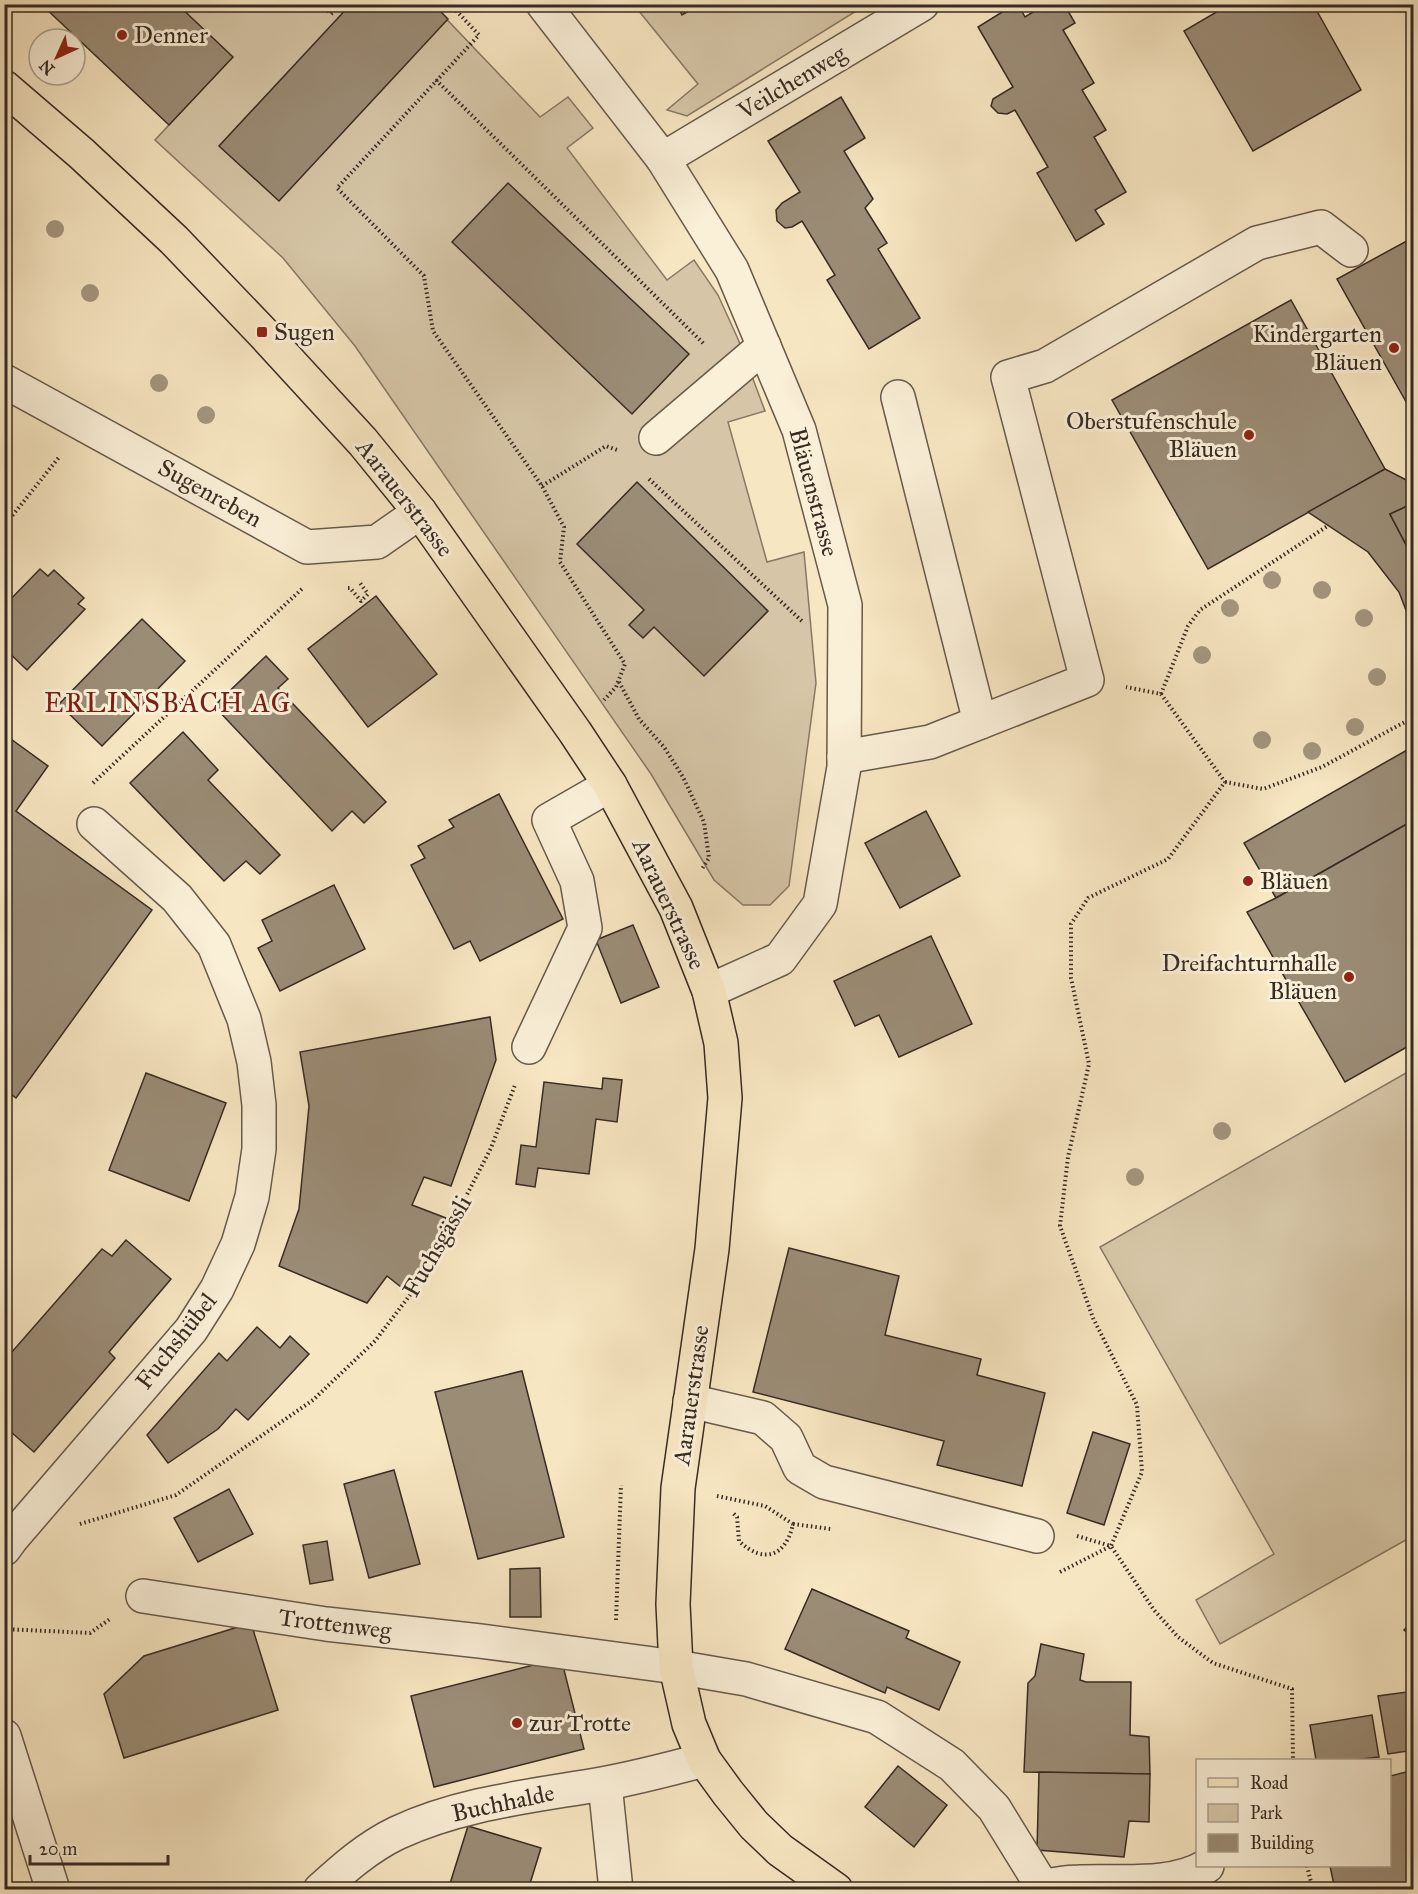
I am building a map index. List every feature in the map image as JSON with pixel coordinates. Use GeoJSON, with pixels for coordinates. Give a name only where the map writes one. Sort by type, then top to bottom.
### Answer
{"type":"FeatureCollection","features":[{"type":"Feature","properties":{"kind":"main road","name":"Aarauerstrasse"},"geometry":{"type":"LineString","coordinates":[[4,87],[82,154],[174,240],[363,442],[420,512],[575,732],[610,785],[676,908],[709,991],[721,1043],[725,1098],[712,1249],[678,1488],[673,1604],[676,1667],[689,1724],[704,1760],[728,1794],[754,1825],[780,1850],[836,1890]]}},
{"type":"Feature","properties":{"kind":"street","name":"Bläuenstrasse"},"geometry":{"type":"LineString","coordinates":[[543,4],[663,159],[732,270],[799,430],[844,605],[844,766],[820,904],[780,959],[709,991]]}},
{"type":"Feature","properties":{"kind":"street","name":"Veilchenweg"},"geometry":{"type":"LineString","coordinates":[[663,159],[922,4]]}},
{"type":"Feature","properties":{"kind":"street"},"geometry":{"type":"LineString","coordinates":[[844,757],[930,742],[1087,680],[1008,377],[1045,366],[1257,243],[1321,227],[1351,250]]}},
{"type":"Feature","properties":{"kind":"street"},"geometry":{"type":"LineString","coordinates":[[656,438],[764,346]]}},
{"type":"Feature","properties":{"kind":"street","name":"Sugenreben"},"geometry":{"type":"LineString","coordinates":[[4,381],[307,547],[377,542],[420,512]]}},
{"type":"Feature","properties":{"kind":"street"},"geometry":{"type":"LineString","coordinates":[[898,397],[980,722]]}},
{"type":"Feature","properties":{"kind":"street"},"geometry":{"type":"LineString","coordinates":[[529,1047],[585,928],[577,881],[549,820],[610,785]]}},
{"type":"Feature","properties":{"kind":"street","name":"Fuchshübel"},"geometry":{"type":"LineString","coordinates":[[4,1549],[191,1330],[217,1289],[238,1244],[252,1197],[259,1149],[259,1105],[254,1062],[243,1019],[214,945],[177,898],[94,824]]}},
{"type":"Feature","properties":{"kind":"street"},"geometry":{"type":"LineString","coordinates":[[690,1401],[763,1418],[786,1438],[800,1468],[824,1482],[1037,1536]]}},
{"type":"Feature","properties":{"kind":"street","name":"Trottenweg"},"geometry":{"type":"LineString","coordinates":[[143,1596],[326,1624],[676,1667],[746,1679],[877,1717],[952,1765],[994,1808],[1041,1888]]}},
{"type":"Feature","properties":{"kind":"street"},"geometry":{"type":"LineString","coordinates":[[4,1736],[53,1890]]}},
{"type":"Feature","properties":{"kind":"street","name":"Buchhalde"},"geometry":{"type":"LineString","coordinates":[[320,1890],[364,1852],[397,1833],[436,1818],[508,1800],[605,1784],[704,1760]]}},
{"type":"Feature","properties":{"kind":"street"},"geometry":{"type":"LineString","coordinates":[[605,1784],[616,1890]]}},
{"type":"Feature","properties":{"kind":"street"},"geometry":{"type":"LineString","coordinates":[[1041,1888],[1076,1882],[1162,1880],[1196,1872],[1205,1867]]}},
{"type":"Feature","properties":{"kind":"path"},"geometry":{"type":"LineString","coordinates":[[322,4],[332,14],[341,4]]}},
{"type":"Feature","properties":{"kind":"path"},"geometry":{"type":"LineString","coordinates":[[450,4],[479,35],[337,188],[424,276],[433,331],[542,486],[564,528],[560,562],[626,664],[616,687],[575,732]]}},
{"type":"Feature","properties":{"kind":"path"},"geometry":{"type":"LineString","coordinates":[[436,80],[733,372]]}},
{"type":"Feature","properties":{"kind":"path"},"geometry":{"type":"LineString","coordinates":[[4,526],[84,425]]}},
{"type":"Feature","properties":{"kind":"path"},"geometry":{"type":"LineString","coordinates":[[542,486],[606,446],[618,451]]}},
{"type":"Feature","properties":{"kind":"path"},"geometry":{"type":"LineString","coordinates":[[645,475],[802,622],[844,645]]}},
{"type":"Feature","properties":{"kind":"path"},"geometry":{"type":"LineString","coordinates":[[1408,481],[1413,478]]}},
{"type":"Feature","properties":{"kind":"path"},"geometry":{"type":"LineString","coordinates":[[1161,694],[1188,626],[1200,610],[1329,525]]}},
{"type":"Feature","properties":{"kind":"path"},"geometry":{"type":"LineString","coordinates":[[340,588],[350,588],[361,602],[368,594],[355,577]]}},
{"type":"Feature","properties":{"kind":"path"},"geometry":{"type":"LineString","coordinates":[[94,824],[101,802],[87,788],[310,581]]}},
{"type":"Feature","properties":{"kind":"path"},"geometry":{"type":"LineString","coordinates":[[1087,680],[1161,694],[1225,782],[1263,789],[1322,766],[1413,717]]}},
{"type":"Feature","properties":{"kind":"path"},"geometry":{"type":"LineString","coordinates":[[619,681],[639,719],[664,747],[683,777],[704,822],[709,858],[676,908]]}},
{"type":"Feature","properties":{"kind":"path"},"geometry":{"type":"LineString","coordinates":[[1053,1575],[1111,1546],[1142,1472],[1137,1405],[1093,1318],[1060,1226],[1068,1156],[1089,1064],[1071,978],[1071,924],[1088,898],[1168,859],[1225,782]]}},
{"type":"Feature","properties":{"kind":"path","name":"Fuchsgässli"},"geometry":{"type":"LineString","coordinates":[[72,1526],[176,1495],[313,1400],[375,1341],[426,1274],[491,1148],[529,1047]]}},
{"type":"Feature","properties":{"kind":"path"},"geometry":{"type":"LineString","coordinates":[[615,1658],[621,1485]]}},
{"type":"Feature","properties":{"kind":"path"},"geometry":{"type":"LineString","coordinates":[[678,1488],[765,1506],[793,1524],[834,1529]]}},
{"type":"Feature","properties":{"kind":"path"},"geometry":{"type":"LineString","coordinates":[[732,1512],[737,1517],[739,1540],[746,1548],[761,1555],[776,1552],[784,1547],[793,1524]]}},
{"type":"Feature","properties":{"kind":"path"},"geometry":{"type":"LineString","coordinates":[[1037,1536],[1061,1531],[1111,1546],[1154,1610],[1178,1637],[1214,1663],[1292,1689],[1293,1759]]}},
{"type":"Feature","properties":{"kind":"path"},"geometry":{"type":"LineString","coordinates":[[4,1629],[90,1633],[143,1596]]}},
{"type":"Feature","properties":{"kind":"path"},"geometry":{"type":"LineString","coordinates":[[1307,1867],[1312,1890]]}},
{"type":"Feature","properties":{"kind":"green space"},"geometry":{"type":"Polygon","coordinates":[[[177,4],[433,5],[540,117],[568,97],[593,128],[567,148],[667,280],[694,260],[718,295],[738,339],[765,411],[728,422],[767,562],[804,552],[816,683],[789,886],[770,905],[743,905],[714,880],[651,774],[355,346],[283,258],[155,140],[232,57],[177,4]]]}},
{"type":"Feature","properties":{"kind":"green space"},"geometry":{"type":"Polygon","coordinates":[[[634,5],[866,5],[687,116],[667,110],[698,84],[634,5]]]}},
{"type":"Feature","properties":{"kind":"green space"},"geometry":{"type":"Polygon","coordinates":[[[1413,1069],[1413,1536],[1220,1644],[1196,1600],[1274,1554],[1100,1247],[1413,1069]]]}},
{"type":"Feature","properties":{"kind":"building"},"geometry":{"type":"Polygon","coordinates":[[[41,4],[177,4],[233,57],[169,125],[87,47],[87,27],[65,27],[41,4]]]}},
{"type":"Feature","properties":{"kind":"building"},"geometry":{"type":"Polygon","coordinates":[[[351,4],[433,4],[448,19],[279,201],[219,146],[351,4]]]}},
{"type":"Feature","properties":{"kind":"building"},"geometry":{"type":"Polygon","coordinates":[[[677,4],[701,4],[682,15],[677,4]]]}},
{"type":"Feature","properties":{"kind":"building"},"geometry":{"type":"Polygon","coordinates":[[[1018,4],[1025,17],[1046,4],[1064,4],[1075,23],[1063,30],[1094,83],[1082,90],[1106,130],[1094,137],[1126,192],[1095,210],[1104,224],[1076,241],[1037,173],[1048,167],[1015,110],[1007,114],[998,113],[991,106],[993,99],[1013,87],[978,27],[1018,4]]]}},
{"type":"Feature","properties":{"kind":"building"},"geometry":{"type":"Polygon","coordinates":[[[1230,4],[1313,4],[1361,90],[1253,151],[1184,31],[1230,4]]]}},
{"type":"Feature","properties":{"kind":"building"},"geometry":{"type":"Polygon","coordinates":[[[841,97],[865,138],[844,151],[873,199],[865,208],[887,243],[878,249],[920,318],[869,349],[827,280],[835,275],[802,221],[785,228],[777,221],[776,210],[782,203],[800,192],[768,141],[841,97]]]}},
{"type":"Feature","properties":{"kind":"building"},"geometry":{"type":"Polygon","coordinates":[[[508,183],[689,354],[632,414],[452,242],[508,183]]]}},
{"type":"Feature","properties":{"kind":"building","name":"Kindergarten Bläuen"},"geometry":{"type":"Polygon","coordinates":[[[1414,237],[1414,416],[1337,279],[1414,237]]]}},
{"type":"Feature","properties":{"kind":"building","name":"Oberstufenschule Bläuen"},"geometry":{"type":"Polygon","coordinates":[[[1291,300],[1385,469],[1208,569],[1112,400],[1291,300]]]}},
{"type":"Feature","properties":{"kind":"building"},"geometry":{"type":"Polygon","coordinates":[[[1385,469],[1414,484],[1414,503],[1390,514],[1414,560],[1414,631],[1399,592],[1368,552],[1308,512],[1385,469]]]}},
{"type":"Feature","properties":{"kind":"building"},"geometry":{"type":"Polygon","coordinates":[[[637,482],[768,611],[704,676],[654,627],[643,638],[629,625],[644,610],[577,544],[637,482]]]}},
{"type":"Feature","properties":{"kind":"building"},"geometry":{"type":"Polygon","coordinates":[[[1414,503],[1414,560],[1390,514],[1414,503]]]}},
{"type":"Feature","properties":{"kind":"building"},"geometry":{"type":"Polygon","coordinates":[[[40,569],[48,576],[54,570],[84,598],[78,604],[85,609],[27,670],[4,648],[4,606],[40,569]]]}},
{"type":"Feature","properties":{"kind":"building"},"geometry":{"type":"Polygon","coordinates":[[[376,596],[437,674],[368,727],[308,649],[376,596]]]}},
{"type":"Feature","properties":{"kind":"building"},"geometry":{"type":"Polygon","coordinates":[[[142,619],[185,661],[102,746],[59,704],[142,619]]]}},
{"type":"Feature","properties":{"kind":"building"},"geometry":{"type":"Polygon","coordinates":[[[266,656],[288,679],[278,688],[386,802],[364,823],[352,811],[332,831],[214,706],[266,656]]]}},
{"type":"Feature","properties":{"kind":"building"},"geometry":{"type":"Polygon","coordinates":[[[183,732],[218,770],[208,780],[280,855],[260,874],[246,861],[224,881],[130,783],[183,732]]]}},
{"type":"Feature","properties":{"kind":"building"},"geometry":{"type":"Polygon","coordinates":[[[4,734],[48,766],[16,811],[152,910],[16,1098],[4,1089],[4,734]]]}},
{"type":"Feature","properties":{"kind":"building"},"geometry":{"type":"Polygon","coordinates":[[[1414,746],[1414,820],[1276,898],[1244,843],[1414,746]]]}},
{"type":"Feature","properties":{"kind":"building"},"geometry":{"type":"Polygon","coordinates":[[[499,794],[563,919],[480,961],[470,941],[454,949],[411,865],[425,858],[418,846],[454,827],[449,820],[499,794]]]}},
{"type":"Feature","properties":{"kind":"building"},"geometry":{"type":"Polygon","coordinates":[[[926,811],[960,876],[900,908],[865,843],[926,811]]]}},
{"type":"Feature","properties":{"kind":"building","name":"Dreifachturnhalle Bläuen"},"geometry":{"type":"Polygon","coordinates":[[[1414,820],[1414,1043],[1345,1082],[1247,912],[1414,820]]]}},
{"type":"Feature","properties":{"kind":"building"},"geometry":{"type":"Polygon","coordinates":[[[334,885],[365,949],[280,991],[258,948],[272,941],[262,920],[334,885]]]}},
{"type":"Feature","properties":{"kind":"building"},"geometry":{"type":"Polygon","coordinates":[[[633,925],[659,987],[621,1003],[596,940],[633,925]]]}},
{"type":"Feature","properties":{"kind":"building"},"geometry":{"type":"Polygon","coordinates":[[[931,936],[972,1024],[899,1057],[879,1015],[855,1026],[834,981],[931,936]]]}},
{"type":"Feature","properties":{"kind":"building"},"geometry":{"type":"Polygon","coordinates":[[[490,1017],[496,1060],[451,1186],[424,1177],[412,1205],[446,1218],[419,1272],[406,1291],[387,1276],[367,1303],[279,1266],[299,1209],[309,1106],[300,1052],[490,1017]]]}},
{"type":"Feature","properties":{"kind":"building"},"geometry":{"type":"Polygon","coordinates":[[[146,1073],[226,1103],[189,1201],[109,1170],[146,1073]]]}},
{"type":"Feature","properties":{"kind":"building"},"geometry":{"type":"Polygon","coordinates":[[[603,1078],[622,1080],[617,1122],[596,1119],[589,1174],[538,1168],[535,1187],[516,1184],[521,1145],[536,1147],[544,1082],[602,1089],[603,1078]]]}},
{"type":"Feature","properties":{"kind":"building"},"geometry":{"type":"Polygon","coordinates":[[[126,1240],[171,1279],[109,1352],[115,1358],[34,1452],[4,1426],[4,1361],[102,1249],[112,1256],[126,1240]]]}},
{"type":"Feature","properties":{"kind":"building"},"geometry":{"type":"Polygon","coordinates":[[[789,1248],[899,1276],[885,1335],[981,1359],[977,1375],[1045,1393],[1022,1486],[937,1465],[944,1441],[753,1392],[789,1248]]]}},
{"type":"Feature","properties":{"kind":"building"},"geometry":{"type":"Polygon","coordinates":[[[257,1327],[280,1348],[290,1336],[309,1354],[248,1420],[236,1409],[218,1429],[168,1463],[147,1435],[219,1353],[227,1361],[257,1327]]]}},
{"type":"Feature","properties":{"kind":"building"},"geometry":{"type":"Polygon","coordinates":[[[522,1371],[564,1537],[478,1559],[435,1392],[522,1371]]]}},
{"type":"Feature","properties":{"kind":"building"},"geometry":{"type":"Polygon","coordinates":[[[1093,1432],[1130,1444],[1104,1525],[1067,1513],[1093,1432]]]}},
{"type":"Feature","properties":{"kind":"building"},"geometry":{"type":"Polygon","coordinates":[[[394,1470],[420,1564],[369,1578],[344,1484],[394,1470]]]}},
{"type":"Feature","properties":{"kind":"building"},"geometry":{"type":"Polygon","coordinates":[[[229,1489],[253,1534],[198,1562],[174,1518],[229,1489]]]}},
{"type":"Feature","properties":{"kind":"building"},"geometry":{"type":"Polygon","coordinates":[[[327,1541],[333,1580],[310,1584],[303,1545],[327,1541]]]}},
{"type":"Feature","properties":{"kind":"building"},"geometry":{"type":"Polygon","coordinates":[[[540,1568],[541,1617],[510,1617],[510,1569],[540,1568]]]}},
{"type":"Feature","properties":{"kind":"building"},"geometry":{"type":"Polygon","coordinates":[[[812,1589],[909,1631],[906,1638],[960,1662],[939,1710],[887,1687],[885,1693],[785,1649],[812,1589]]]}},
{"type":"Feature","properties":{"kind":"building"},"geometry":{"type":"Polygon","coordinates":[[[1414,1620],[1414,1639],[1404,1630],[1414,1620]]]}},
{"type":"Feature","properties":{"kind":"building"},"geometry":{"type":"Polygon","coordinates":[[[251,1623],[278,1710],[124,1758],[104,1694],[144,1656],[251,1623]]]}},
{"type":"Feature","properties":{"kind":"building"},"geometry":{"type":"Polygon","coordinates":[[[1041,1644],[1084,1654],[1080,1680],[1131,1682],[1130,1735],[1149,1737],[1150,1774],[1024,1772],[1028,1683],[1035,1676],[1041,1644]]]}},
{"type":"Feature","properties":{"kind":"building"},"geometry":{"type":"Polygon","coordinates":[[[561,1658],[584,1749],[434,1787],[411,1696],[561,1658]]]}},
{"type":"Feature","properties":{"kind":"building"},"geometry":{"type":"Polygon","coordinates":[[[1414,1691],[1414,1750],[1388,1754],[1378,1696],[1414,1691]]]}},
{"type":"Feature","properties":{"kind":"building"},"geometry":{"type":"Polygon","coordinates":[[[1372,1715],[1379,1757],[1316,1759],[1310,1725],[1372,1715]]]}},
{"type":"Feature","properties":{"kind":"building"},"geometry":{"type":"Polygon","coordinates":[[[898,1766],[947,1805],[914,1847],[865,1807],[898,1766]]]}},
{"type":"Feature","properties":{"kind":"building"},"geometry":{"type":"Polygon","coordinates":[[[1414,1770],[1414,1890],[1335,1890],[1330,1867],[1391,1867],[1391,1776],[1414,1770]]]}},
{"type":"Feature","properties":{"kind":"building"},"geometry":{"type":"Polygon","coordinates":[[[1039,1772],[1150,1774],[1149,1822],[1129,1821],[1124,1857],[1037,1850],[1039,1772]]]}},
{"type":"Feature","properties":{"kind":"building"},"geometry":{"type":"Polygon","coordinates":[[[468,1826],[541,1848],[528,1890],[448,1890],[468,1826]]]}},
{"type":"Feature","properties":{"kind":"place","name":"Denner"},"geometry":{"type":"Point","coordinates":[122,35]}},
{"type":"Feature","properties":{"kind":"place","name":"Sugen"},"geometry":{"type":"Point","coordinates":[262,332]}},
{"type":"Feature","properties":{"kind":"place","name":"Kindergarten Bläuen"},"geometry":{"type":"Point","coordinates":[1394,348]}},
{"type":"Feature","properties":{"kind":"place","name":"Oberstufenschule Bläuen"},"geometry":{"type":"Point","coordinates":[1249,435]}},
{"type":"Feature","properties":{"kind":"place","name":"Bläuen"},"geometry":{"type":"Point","coordinates":[1248,881]}},
{"type":"Feature","properties":{"kind":"place","name":"Dreifachturnhalle Bläuen"},"geometry":{"type":"Point","coordinates":[1349,977]}},
{"type":"Feature","properties":{"kind":"place","name":"zur Trotte"},"geometry":{"type":"Point","coordinates":[517,1723]}},
{"type":"Feature","properties":{"kind":"district","name":"ERLINSBACH AG"},"geometry":{"type":"Point","coordinates":[168,703]}}]}
